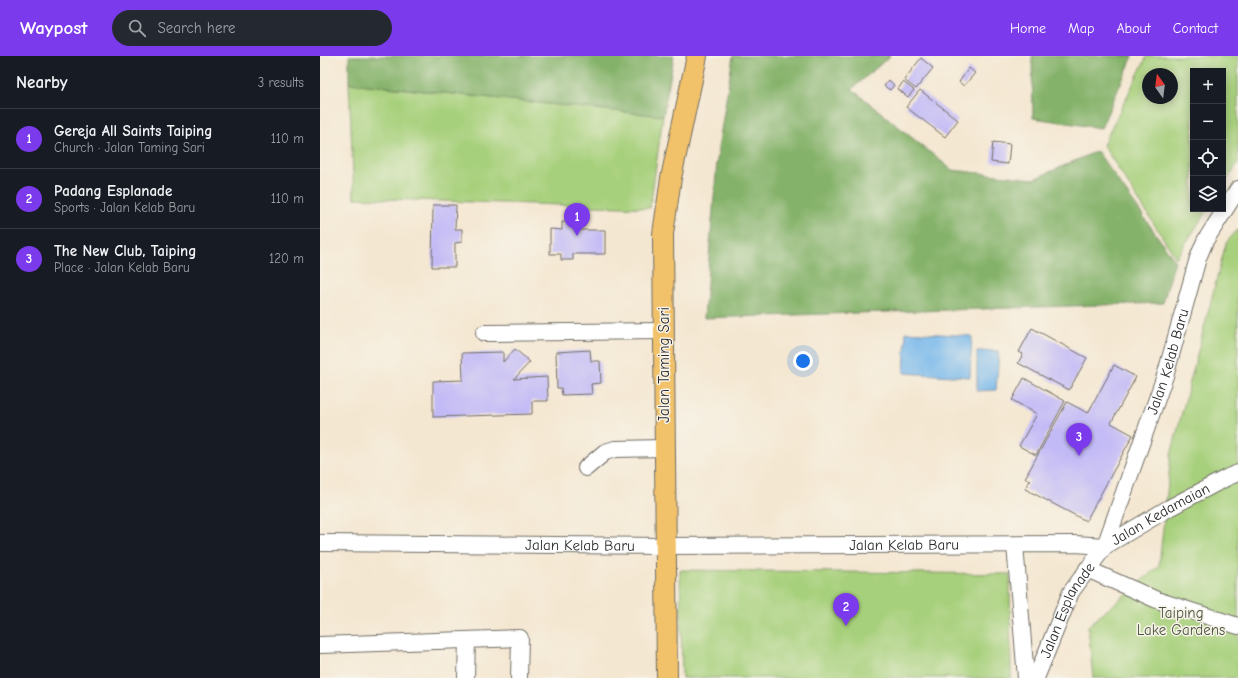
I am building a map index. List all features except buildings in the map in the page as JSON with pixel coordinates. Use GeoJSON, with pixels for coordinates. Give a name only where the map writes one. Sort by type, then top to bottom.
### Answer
{"type":"FeatureCollection","features":[{"type":"Feature","properties":{"kind":"main road","name":"Jalan Taming Sari"},"geometry":{"type":"LineString","coordinates":[[667,678],[663,234],[671,178],[697,56]]}},
{"type":"Feature","properties":{"kind":"street","name":"Jalan Kelab Baru"},"geometry":{"type":"LineString","coordinates":[[320,543],[665,546],[1075,544],[1105,546],[1166,373],[1198,258],[1205,241],[1238,188]]}},
{"type":"Feature","properties":{"kind":"street"},"geometry":{"type":"LineString","coordinates":[[484,334],[663,331]]}},
{"type":"Feature","properties":{"kind":"street"},"geometry":{"type":"LineString","coordinates":[[586,468],[605,452],[615,449],[664,448]]}},
{"type":"Feature","properties":{"kind":"street","name":"Jalan Kedamaian"},"geometry":{"type":"LineString","coordinates":[[1105,546],[1169,508],[1228,477],[1238,474]]}},
{"type":"Feature","properties":{"kind":"street","name":"Jalan Esplanade"},"geometry":{"type":"LineString","coordinates":[[1016,545],[1026,678]]}},
{"type":"Feature","properties":{"kind":"street","name":"Jalan Esplanade"},"geometry":{"type":"LineString","coordinates":[[1036,678],[1071,592],[1105,546]]}},
{"type":"Feature","properties":{"kind":"street"},"geometry":{"type":"LineString","coordinates":[[1087,569],[1157,600],[1238,626]]}},
{"type":"Feature","properties":{"kind":"street"},"geometry":{"type":"LineString","coordinates":[[320,645],[520,638],[519,678]]}},
{"type":"Feature","properties":{"kind":"street"},"geometry":{"type":"LineString","coordinates":[[466,678],[467,640]]}},
{"type":"Feature","properties":{"kind":"green space"},"geometry":{"type":"Polygon","coordinates":[[[349,56],[674,56],[663,116],[349,83],[349,56]]]}},
{"type":"Feature","properties":{"kind":"green space"},"geometry":{"type":"Polygon","coordinates":[[[733,56],[890,56],[852,89],[952,170],[1034,179],[1097,151],[1175,261],[1163,303],[704,318],[718,149],[733,56]]]}},
{"type":"Feature","properties":{"kind":"green space"},"geometry":{"type":"Polygon","coordinates":[[[1032,56],[1133,56],[1101,128],[1033,118],[1032,56]]]}},
{"type":"Feature","properties":{"kind":"green space"},"geometry":{"type":"Polygon","coordinates":[[[1147,56],[1238,56],[1238,163],[1226,181],[1226,68],[1190,68],[1190,212],[1206,212],[1176,258],[1103,145],[1147,56]]]}},
{"type":"Feature","properties":{"kind":"green space"},"geometry":{"type":"Polygon","coordinates":[[[349,83],[663,116],[650,208],[354,198],[349,83]]]}},
{"type":"Feature","properties":{"kind":"green space","name":"Taiping Lake Gardens"},"geometry":{"type":"Polygon","coordinates":[[[1238,229],[1238,678],[1093,678],[1088,626],[1159,566],[1171,455],[1226,243],[1238,229]]]}},
{"type":"Feature","properties":{"kind":"green space"},"geometry":{"type":"Polygon","coordinates":[[[680,570],[1010,574],[1011,678],[682,678],[680,570]]]}},
{"type":"Feature","properties":{"kind":"water"},"geometry":{"type":"Polygon","coordinates":[[[906,332],[972,336],[970,377],[904,373],[906,332]]]}},
{"type":"Feature","properties":{"kind":"water"},"geometry":{"type":"Polygon","coordinates":[[[977,351],[999,351],[996,390],[977,391],[977,351]]]}},
{"type":"Feature","properties":{"kind":"place","name":"Gereja All Saints Taiping"},"geometry":{"type":"Point","coordinates":[577,236]}},
{"type":"Feature","properties":{"kind":"place","name":"The New Club, Taiping"},"geometry":{"type":"Point","coordinates":[1079,456]}},
{"type":"Feature","properties":{"kind":"place","name":"Padang Esplanade"},"geometry":{"type":"Point","coordinates":[846,626]}}]}
